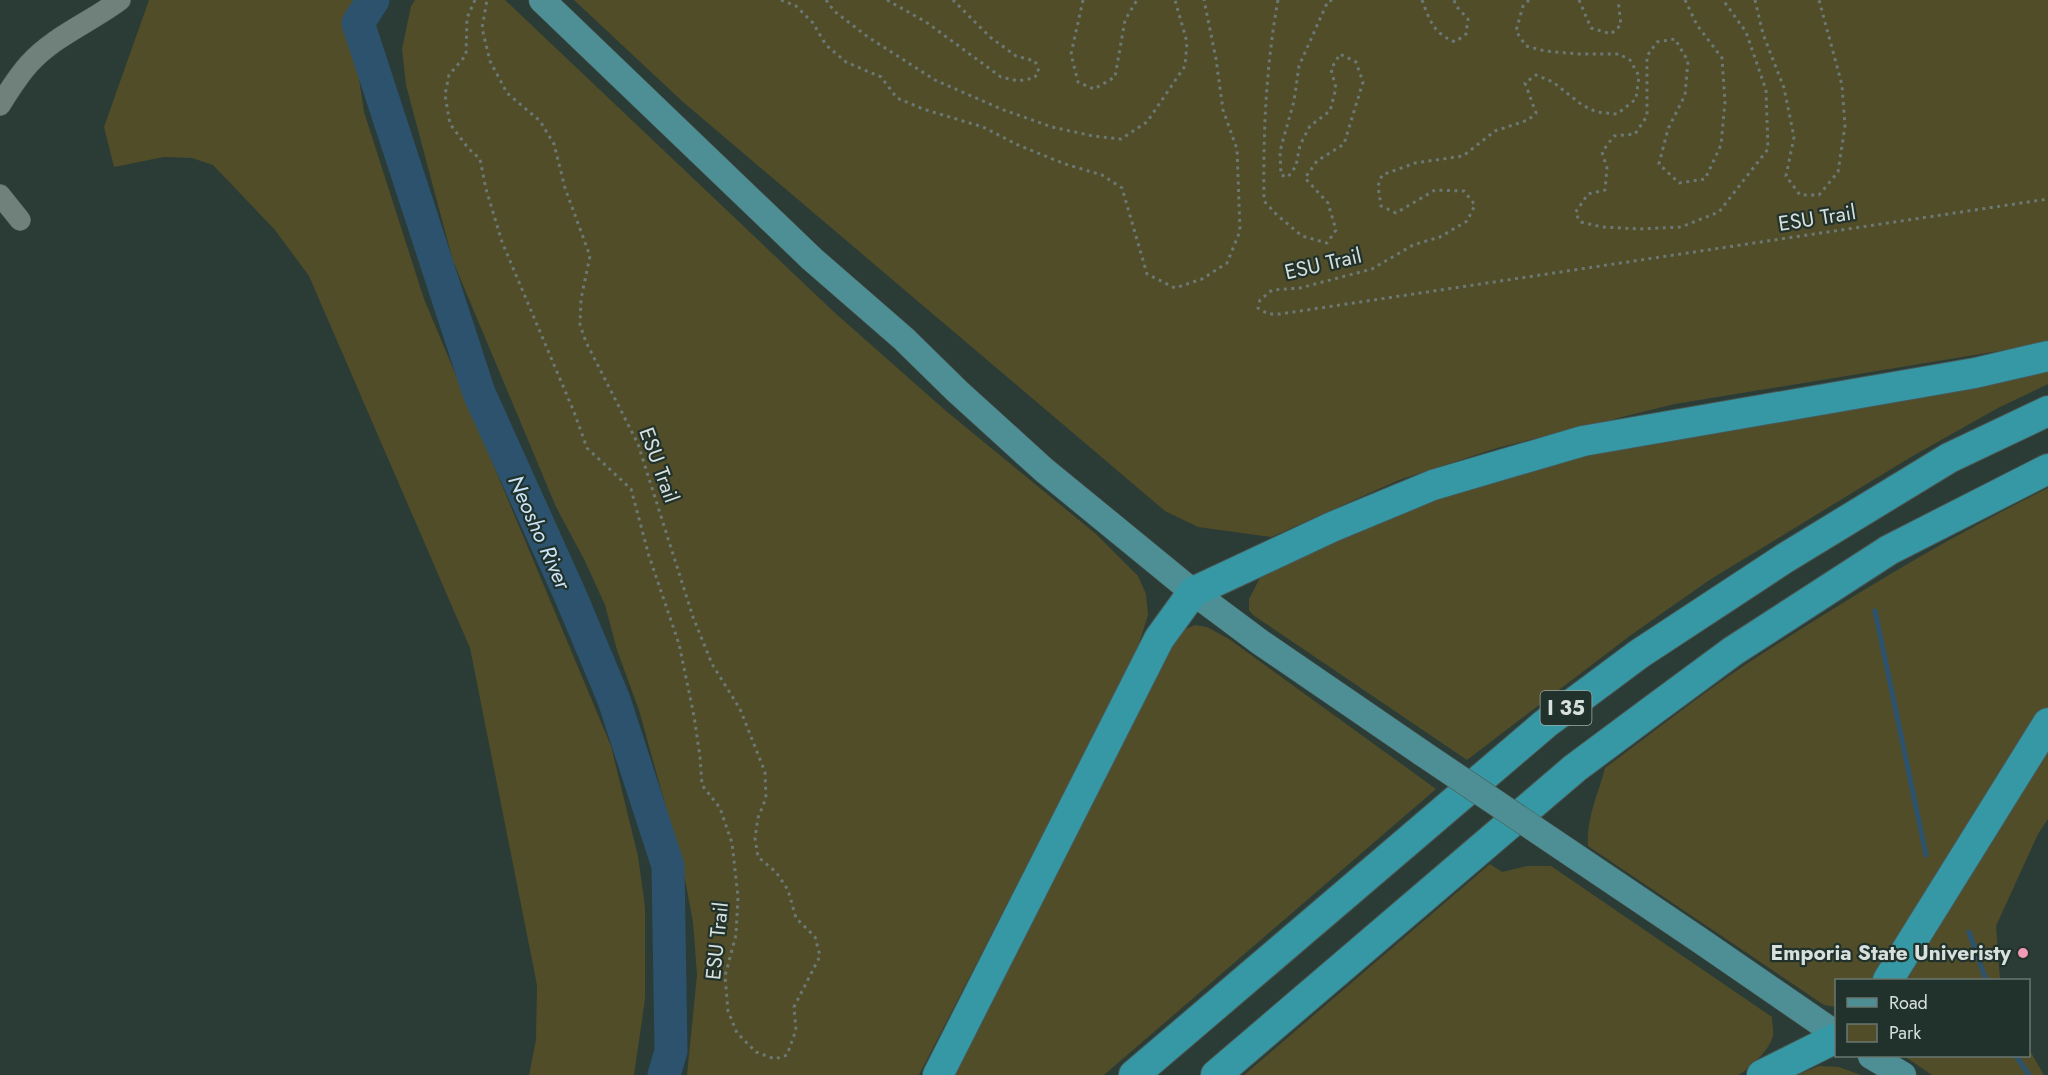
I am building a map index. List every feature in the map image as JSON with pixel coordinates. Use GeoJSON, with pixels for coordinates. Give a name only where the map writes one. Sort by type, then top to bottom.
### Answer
{"type":"FeatureCollection","features":[{"type":"Feature","properties":{"kind":"highway"},"geometry":{"type":"LineString","coordinates":[[938,1075],[1159,639],[1193,592],[1332,527],[1433,485],[1583,441],[1975,373],[2048,356]]}},
{"type":"Feature","properties":{"kind":"highway","name":"I 35"},"geometry":{"type":"LineString","coordinates":[[1134,1075],[1545,724],[1639,654],[1785,558],[1949,458],[2048,411]]}},
{"type":"Feature","properties":{"kind":"highway","name":"I 35"},"geometry":{"type":"LineString","coordinates":[[1216,1075],[1575,768],[1714,665],[1889,550],[2048,469]]}},
{"type":"Feature","properties":{"kind":"highway"},"geometry":{"type":"LineString","coordinates":[[1889,979],[2048,723]]}},
{"type":"Feature","properties":{"kind":"highway"},"geometry":{"type":"LineString","coordinates":[[1762,1075],[1835,1037]]}},
{"type":"Feature","properties":{"kind":"main road"},"geometry":{"type":"LineString","coordinates":[[545,3],[812,259],[904,339],[957,391],[1044,470],[1193,592],[1260,642],[1698,939],[1835,1035]]}},
{"type":"Feature","properties":{"kind":"main road"},"geometry":{"type":"LineString","coordinates":[[1873,1057],[1903,1075]]}},
{"type":"Feature","properties":{"kind":"lane"},"geometry":{"type":"LineString","coordinates":[[0,105],[30,62],[54,42],[120,0]]}},
{"type":"Feature","properties":{"kind":"lane"},"geometry":{"type":"LineString","coordinates":[[0,195],[20,220]]}},
{"type":"Feature","properties":{"kind":"path","name":"ESU Trail"},"geometry":{"type":"LineString","coordinates":[[475,0],[467,18],[466,55],[449,75],[445,95],[450,124],[468,148],[480,159],[486,189],[502,242],[587,448],[631,489],[649,555],[679,644],[694,716],[702,785],[720,808],[732,843],[738,897],[736,935],[725,976],[728,1011],[737,1033],[756,1052],[775,1059],[787,1054],[796,1030],[794,1007],[820,956],[815,937],[796,918],[788,891],[776,872],[758,857],[755,838],[758,819],[766,798],[765,772],[740,709],[712,664],[693,617],[638,444],[580,325],[581,299],[590,256],[565,188],[554,144],[540,121],[507,93],[490,61],[482,28],[486,0]]}},
{"type":"Feature","properties":{"kind":"path"},"geometry":{"type":"LineString","coordinates":[[781,0],[796,6],[813,23],[826,45],[846,62],[881,77],[897,98],[923,109],[983,127],[1027,149],[1102,175],[1122,188],[1147,274],[1175,288],[1202,279],[1227,263],[1240,231],[1237,149],[1223,110],[1204,0]]}},
{"type":"Feature","properties":{"kind":"path"},"geometry":{"type":"LineString","coordinates":[[826,0],[834,11],[868,37],[935,80],[1001,109],[1052,127],[1093,136],[1121,138],[1147,122],[1185,66],[1187,42],[1175,0]]}},
{"type":"Feature","properties":{"kind":"path"},"geometry":{"type":"LineString","coordinates":[[887,0],[926,22],[1001,77],[1018,81],[1035,78],[1039,72],[1035,61],[1016,56],[990,37],[953,0]]}},
{"type":"Feature","properties":{"kind":"path"},"geometry":{"type":"LineString","coordinates":[[1083,0],[1071,54],[1078,82],[1094,89],[1115,77],[1125,20],[1137,0]]}},
{"type":"Feature","properties":{"kind":"path","name":"ESU Trail"},"geometry":{"type":"LineString","coordinates":[[1278,0],[1266,82],[1263,147],[1264,201],[1302,236],[1327,243],[1336,230],[1328,203],[1305,178],[1317,161],[1344,144],[1363,82],[1356,62],[1340,54],[1331,69],[1336,88],[1330,111],[1310,126],[1300,145],[1296,166],[1288,177],[1281,175],[1280,151],[1294,101],[1299,66],[1328,1],[1333,0]]}},
{"type":"Feature","properties":{"kind":"path"},"geometry":{"type":"LineString","coordinates":[[1422,0],[1429,19],[1441,36],[1455,42],[1466,34],[1468,19],[1454,0]]}},
{"type":"Feature","properties":{"kind":"path","name":"ESU Trail"},"geometry":{"type":"LineString","coordinates":[[1529,0],[1523,6],[1516,31],[1526,46],[1545,51],[1578,54],[1619,54],[1630,60],[1639,76],[1636,99],[1617,114],[1597,112],[1582,105],[1553,82],[1536,75],[1525,82],[1536,112],[1528,120],[1495,131],[1463,156],[1415,163],[1382,175],[1378,186],[1381,206],[1396,213],[1436,190],[1464,191],[1476,205],[1467,221],[1440,237],[1413,245],[1372,269],[1300,288],[1272,290],[1260,300],[1258,308],[1268,314],[1280,314],[2048,199]]}},
{"type":"Feature","properties":{"kind":"path"},"geometry":{"type":"LineString","coordinates":[[1579,0],[1591,28],[1611,34],[1621,25],[1618,0]]}},
{"type":"Feature","properties":{"kind":"path"},"geometry":{"type":"LineString","coordinates":[[1685,0],[1697,25],[1722,58],[1725,102],[1721,145],[1709,171],[1705,179],[1679,183],[1659,164],[1668,129],[1685,95],[1688,61],[1675,39],[1657,42],[1647,56],[1647,116],[1635,134],[1614,136],[1602,152],[1608,168],[1605,189],[1588,194],[1575,213],[1581,222],[1602,227],[1640,229],[1681,227],[1719,212],[1768,149],[1766,90],[1746,32],[1723,0]]}},
{"type":"Feature","properties":{"kind":"path","name":"ESU Trail"},"geometry":{"type":"LineString","coordinates":[[1755,0],[1763,34],[1784,88],[1794,137],[1786,176],[1800,195],[1819,195],[1838,172],[1845,126],[1842,85],[1819,0]]}},
{"type":"Feature","properties":{"kind":"green space"},"geometry":{"type":"Polygon","coordinates":[[[149,0],[356,0],[354,12],[357,65],[364,112],[424,299],[611,746],[638,856],[645,907],[645,999],[634,1075],[529,1075],[536,1040],[537,985],[470,648],[309,276],[275,230],[213,165],[192,158],[164,157],[114,167],[104,127],[149,0]]]}},
{"type":"Feature","properties":{"kind":"green space"},"geometry":{"type":"Polygon","coordinates":[[[415,0],[505,0],[834,312],[946,411],[1096,534],[1138,576],[1146,594],[1148,615],[1136,653],[919,1075],[687,1075],[697,975],[693,922],[683,869],[639,710],[617,650],[605,605],[556,507],[453,261],[406,85],[402,49],[411,6],[415,0]]]}},
{"type":"Feature","properties":{"kind":"green space"},"geometry":{"type":"Polygon","coordinates":[[[574,0],[2048,0],[2048,343],[1675,404],[1497,448],[1399,480],[1271,537],[1198,527],[1165,511],[683,102],[574,0]]]}},
{"type":"Feature","properties":{"kind":"green space"},"geometry":{"type":"Polygon","coordinates":[[[2048,365],[2048,384],[1998,408],[1911,457],[1711,579],[1631,635],[1467,760],[1253,615],[1249,610],[1249,599],[1263,572],[1312,542],[1565,455],[2048,365]]]}},
{"type":"Feature","properties":{"kind":"green space"},"geometry":{"type":"Polygon","coordinates":[[[2048,488],[2048,708],[1874,979],[1835,979],[1835,1007],[1824,1005],[1588,846],[1591,816],[1605,768],[1745,665],[1894,572],[2048,488]]]}},
{"type":"Feature","properties":{"kind":"green space"},"geometry":{"type":"Polygon","coordinates":[[[1195,625],[1207,627],[1229,639],[1436,789],[1104,1075],[945,1075],[1163,647],[1181,631],[1195,625]]]}},
{"type":"Feature","properties":{"kind":"green space"},"geometry":{"type":"Polygon","coordinates":[[[2048,744],[2048,819],[2038,834],[1996,926],[2000,979],[1901,979],[2048,744]]]}},
{"type":"Feature","properties":{"kind":"green space"},"geometry":{"type":"Polygon","coordinates":[[[1490,864],[1502,872],[1527,866],[1551,866],[1772,1017],[1773,1036],[1764,1053],[1738,1075],[1244,1075],[1490,864]]]}},
{"type":"Feature","properties":{"kind":"green space"},"geometry":{"type":"Polygon","coordinates":[[[2030,1051],[2044,1075],[1932,1075],[1905,1057],[2030,1057],[2030,1051]]]}},
{"type":"Feature","properties":{"kind":"green space"},"geometry":{"type":"Polygon","coordinates":[[[1819,1066],[1839,1067],[1861,1075],[1797,1075],[1819,1066]]]}},
{"type":"Feature","properties":{"kind":"waterway","name":"Neosho River"},"geometry":{"type":"LineString","coordinates":[[373,0],[358,23],[479,393],[571,597],[614,700],[668,866],[671,1051],[664,1075]]}},
{"type":"Feature","properties":{"kind":"waterway"},"geometry":{"type":"LineString","coordinates":[[1875,611],[1926,855]]}},
{"type":"Feature","properties":{"kind":"waterway"},"geometry":{"type":"LineString","coordinates":[[1969,932],[1986,979]]}},
{"type":"Feature","properties":{"kind":"waterway"},"geometry":{"type":"LineString","coordinates":[[2017,1057],[2029,1075]]}},
{"type":"Feature","properties":{"kind":"place","name":"Emporia State Univeristy"},"geometry":{"type":"Point","coordinates":[2023,953]}}]}
